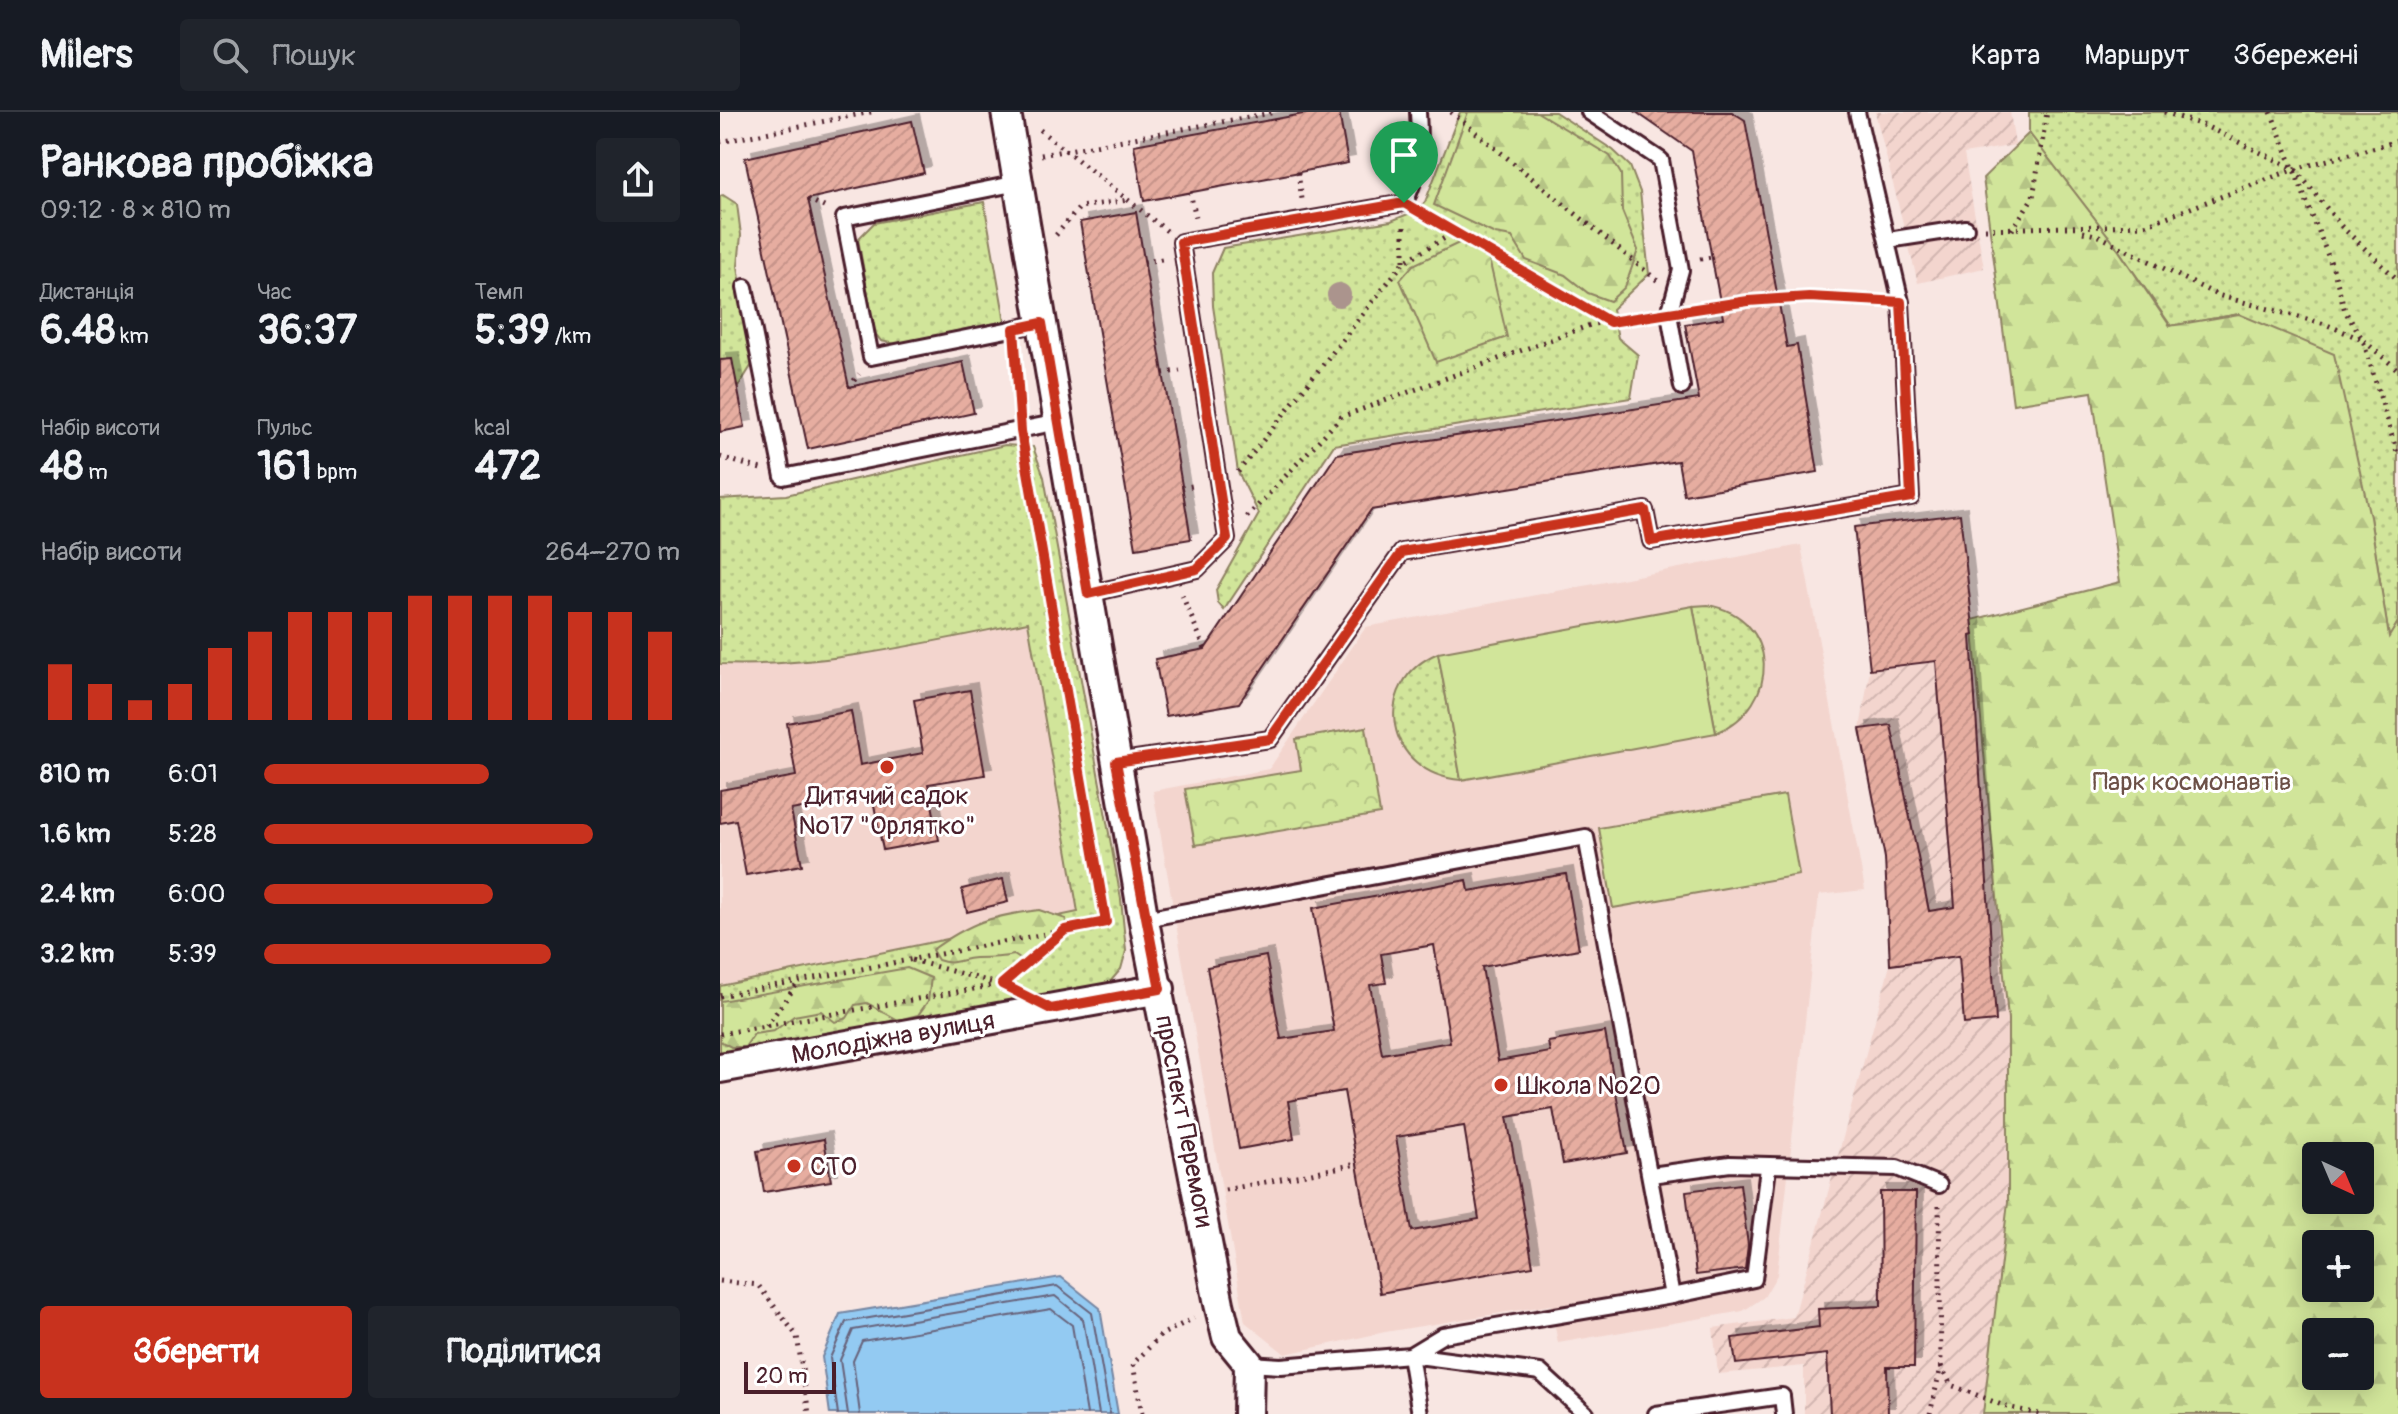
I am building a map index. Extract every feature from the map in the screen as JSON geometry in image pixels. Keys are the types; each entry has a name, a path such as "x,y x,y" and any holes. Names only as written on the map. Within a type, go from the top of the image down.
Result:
{"street":[{"name":"проспект Перемоги","path":"1018,117 1018,183 1144,919 1219,1304 1227,1337 1249,1364"},
{"name":"Молодіжна вулиця","path":"720,1068 1160,989"},
{"path":"1248,1414 1249,1364"}],"lane":[{"path":"1088,594 1197,569 1227,539 1181,242 1404,203 1411,191 1420,145 1418,112"},
{"path":"1589,112 1661,160 1681,270 1669,314 1682,387"},
{"path":"1116,762 1270,739 1402,552 1645,510 1651,541 1911,497 1901,302 1857,112"},
{"path":"1018,183 844,218 871,357 1042,323"},
{"path":"1888,240 1966,228"},
{"path":"745,287 783,477 1059,422"},
{"path":"1144,919 1586,837 1672,1296"},
{"path":"1651,1175 1730,1164 1768,1168 1897,1168 1939,1185"},
{"path":"1410,1355 1443,1335 1754,1279 1768,1168"},
{"path":"1410,1355 1420,1414"},
{"path":"1249,1364 1281,1366 1410,1355 1540,1372 1586,1414"},
{"path":"1566,1395 1567,1414"},
{"path":"1656,1414 1782,1396 1784,1414"}],"path":[{"path":"720,142 871,112"},
{"path":"1036,155 1276,112"},
{"path":"1451,112 1674,294"},
{"path":"2011,230 2033,197 2047,112"},
{"path":"2164,112 2205,126 2295,169 2342,227 2398,280"},
{"path":"2271,112 2334,271 2345,311 2363,340 2398,456"},
{"path":"1018,117 1066,150 1181,242"},
{"path":"1966,228 2075,230 2145,225 2295,169 2398,141"},
{"path":"1050,242 1080,207 1128,200"},
{"path":"1404,262 1404,203 1610,322"},
{"path":"2075,230 2099,236 2217,295 2325,324 2363,340 2398,370"},
{"path":"1238,472 1404,262 1455,232"},
{"path":"1227,539 1341,417 1593,324 1748,301 1809,297 1901,302"},
{"path":"720,996 1106,922 1021,431 1014,329"},
{"path":"720,457 783,477"},
{"path":"1174,575 1205,649"},
{"path":"720,1034 1002,984 1065,930"},
{"path":"911,960 942,971 1002,984 1051,1009"},
{"path":"1216,1192 1357,1164"},
{"path":"1930,1414 1941,1366 1939,1185"},
{"path":"720,1281 758,1285 797,1336 809,1414"},
{"path":"1142,1414 1133,1364 1161,1335 1219,1304"},
{"path":"1941,1366 1951,1385 2007,1407 2039,1414"}],"shaded area":[{"path":"1875,112 2010,112 2015,145 1964,154 1984,268 1918,283"},
{"path":"1960,514 2008,1019 2008,1202 1983,1414 1804,1414 1804,1366 1718,1374 1713,1328 1794,1317 1890,965 1885,858 1860,729 1870,669"},
{"name":"Дитячий садок №17 \"Орлятко\"","path":"1010,519 1078,913 720,986 720,575"},
{"name":"Школа №20","path":"1801,545 1865,890 1819,895 1777,1275 1764,1297 1743,1311 1558,1343 1551,1305 1385,1332 1285,1354 1245,1322 1153,791 1269,769 1366,627"}],"green space":[{"path":"1460,112 1555,112 1613,150 1630,166 1640,192 1649,274 1612,309 1618,338 1638,355 1631,398 1334,445 1224,610 1218,603 1216,590 1259,514 1238,472 1213,306 1212,273 1223,248 1391,221 1418,210 1425,202"},
{"path":"1468,112 1537,112 1610,156 1621,174 1622,211 1638,250 1625,287 1610,301 1588,293 1565,275 1526,260 1512,237 1495,234 1434,205"},
{"path":"2029,112 2398,112 2398,622 2389,638 2370,517 2239,314 2171,326 2113,242 2029,133"},
{"name":"Парк космонавтів","path":"2029,133 2113,242 2170,326 2239,314 2334,354 2370,517 2389,637 2398,622 2398,1414 1983,1414 2008,1202 2008,1019 1972,620 2120,582 2092,392 2013,404 1983,178"},
{"path":"720,196 737,204 741,235 738,266 753,363 738,387 720,391"},
{"path":"984,202 1005,321 895,344 881,341 875,333 858,239 874,223"},
{"path":"1461,242 1489,259 1507,337 1436,362 1400,280 1413,265"},
{"path":"1005,445 1033,447 1044,477 1121,899 1126,951 1121,969 1109,983 1036,1001 720,1057 720,986 1078,912 1028,622 836,658 720,664 720,499 786,495"},
{"path":"1708,605 1732,613 1749,627 1760,644 1764,664 1761,684 1752,703 1737,720 1716,733 1693,606"},
{"path":"1693,606 1716,733 1461,780 1438,653"},
{"path":"1438,653 1461,780 1435,774 1416,762 1402,745 1395,726 1395,705 1402,685 1416,667"},
{"path":"1366,727 1380,814 1195,845 1185,789 1301,770 1296,739"},
{"path":"1785,795 1799,875 1613,908 1599,828"},
{"path":"1039,910 1066,919 1064,937 1040,959 1023,961 1014,955 948,962 938,960 932,950 982,922"},
{"path":"907,968 931,978 928,1001 918,1015 898,1020 867,1003 855,1005 847,1018 835,1022 821,1011 794,1016 774,1031 754,1034 745,1047 731,1047 720,1041 720,1001"}],"water":[{"path":"1061,1277 1100,1308 1118,1414 830,1414 822,1357 840,1314"}],"building":[{"path":"1314,112 1339,112 1348,163 1144,201 1134,145"},
{"path":"1636,112 1732,112 1745,120 1787,347 1797,345 1818,472 1684,495 1678,461 1371,510 1239,703 1166,716 1155,659 1205,649 1337,454 1699,399 1685,324 1723,318 1692,151"},
{"path":"912,121 924,173 808,199 849,387 963,362 974,413 808,449 745,158"},
{"path":"1136,212 1191,539 1136,548 1080,222"},
{"path":"732,359 745,427 720,432 720,360"},
{"path":"1960,514 1974,635 1971,636 1996,1021 1964,1024 1959,956 1890,965 1885,858 1860,729 1891,725 1929,911 1955,907 1936,661 1870,669 1854,527"},
{"path":"970,690 985,775 928,784 939,840 883,850 872,795 791,810 802,865 746,875 736,820 720,823 720,790 796,776 787,723 851,711 860,765 923,753 914,700"},
{"path":"1566,874 1579,949 1482,967 1498,1061 1550,1052 1548,1042 1605,1032 1627,1153 1563,1164 1553,1109 1507,1117 1533,1266 1380,1293 1344,1091 1288,1101 1294,1139 1239,1149 1207,967 1266,956 1281,1039 1334,1031 1313,908 1467,880 1469,891","holes":["1434,945 1450,1042 1382,1054 1370,985 1386,983 1381,954","1464,1126 1479,1219 1412,1231 1396,1137"]},
{"path":"1003,879 1008,902 967,912 962,889"},
{"name":"СТО","path":"824,1139 831,1181 764,1192 757,1151"},
{"path":"1740,1184 1748,1245 1745,1269 1696,1275 1686,1191"},
{"path":"1880,1192 1916,1192 1914,1367 1887,1367 1888,1414 1830,1414 1827,1354 1736,1364 1732,1338 1819,1327 1818,1309 1881,1306"}],"place":[{"name":"Дитячий садок №17 \"Орлятко\"","path":"887,767"},
{"name":"Школа №20","path":"1501,1085"},
{"name":"СТО","path":"794,1166"}],"route":[{"path":"1404,203 1610,322 1748,301 1809,297 1901,302 1911,497 1651,541 1645,510 1402,552 1270,739 1116,762 1160,989 1051,1009 1002,984 1065,930 1106,922 1021,431 1014,329 1042,323 1088,594 1197,569 1227,539 1181,242 1404,203"}]}
